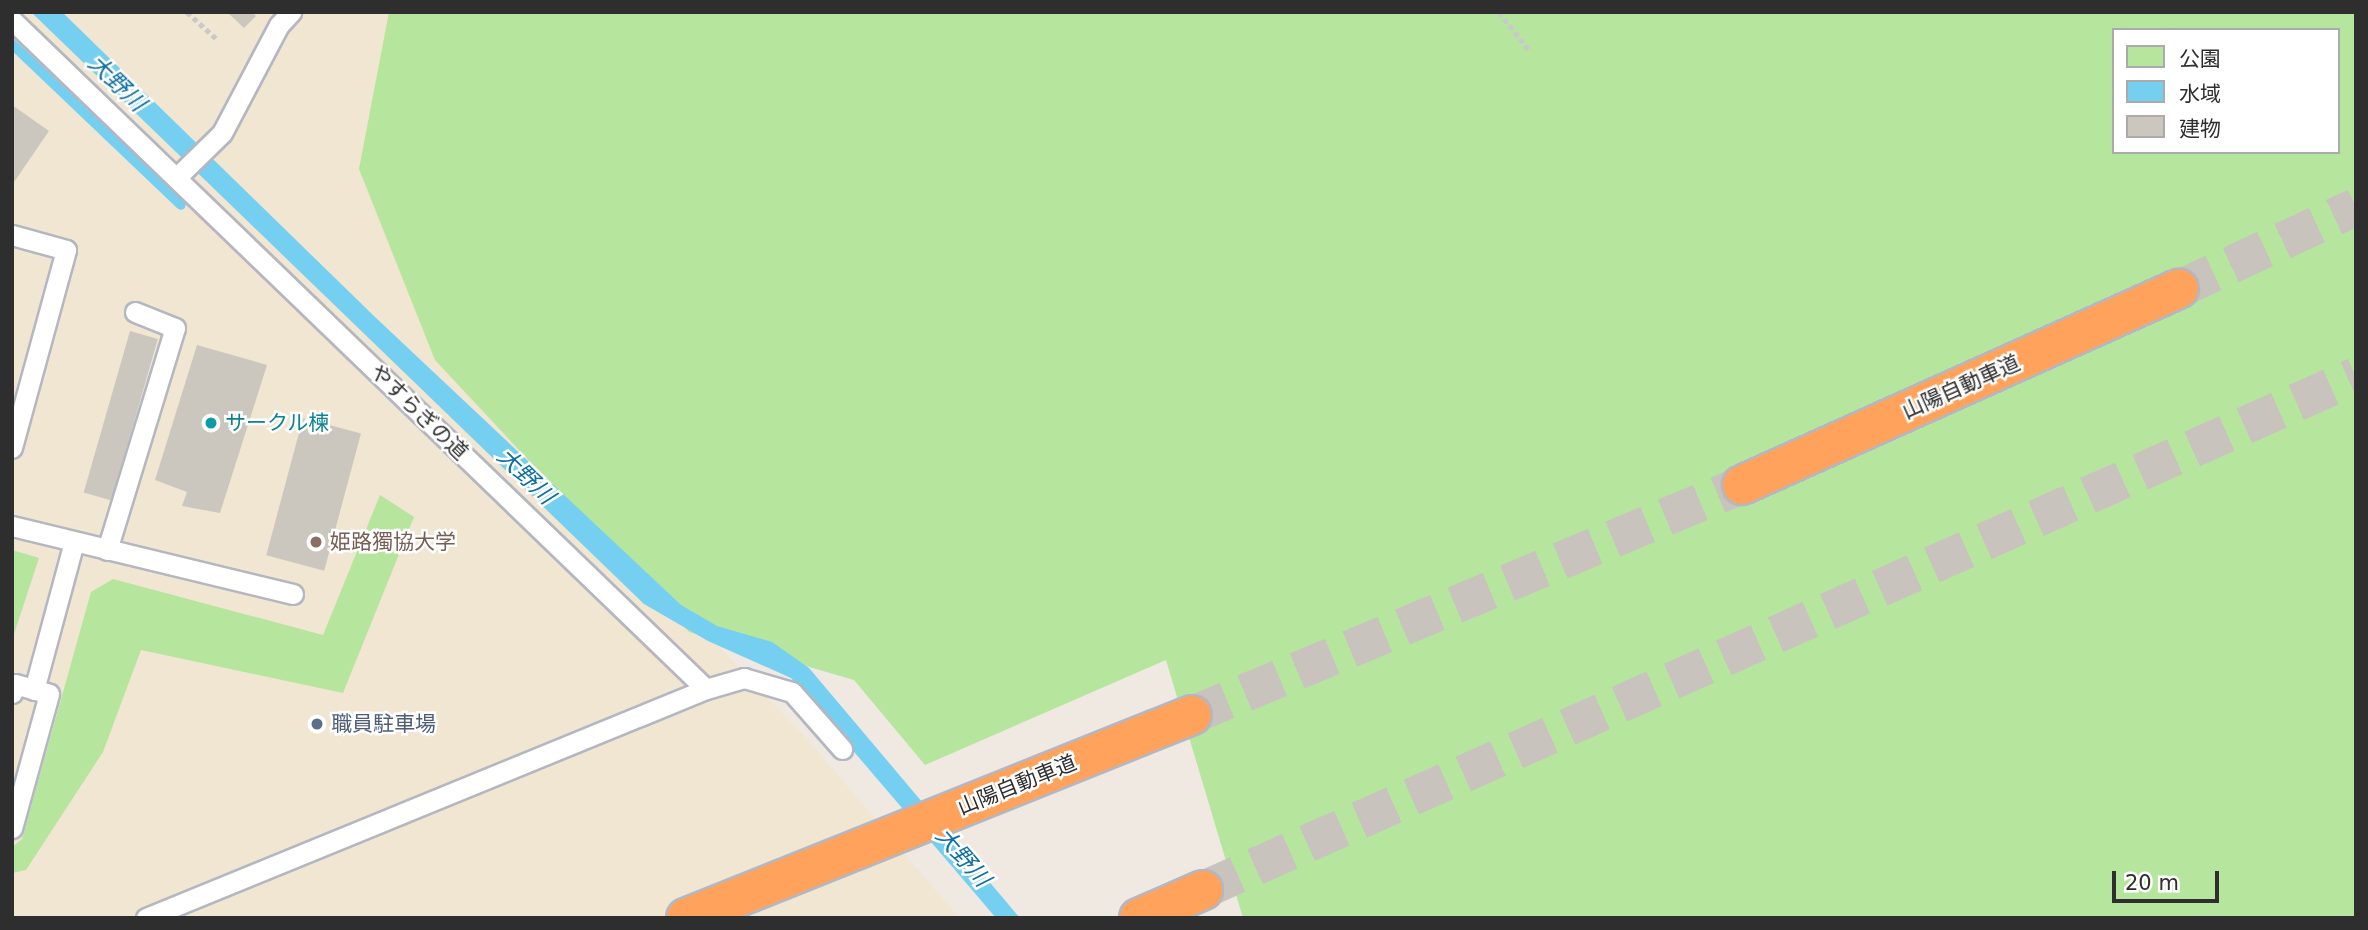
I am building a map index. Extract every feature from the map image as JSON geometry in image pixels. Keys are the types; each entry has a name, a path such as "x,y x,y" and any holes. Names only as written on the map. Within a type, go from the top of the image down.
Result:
{"highway":[{"name":"山陽自動車道","path":"1742,485 2179,289"},
{"name":"山陽自動車道","path":"686,918 1192,715"},
{"path":"1139,918 1203,890"}],"lane":[{"path":"176,177 222,133 279,24 291,12"},
{"name":"やすらぎの道","path":"12,20 706,689"},
{"path":"12,234 66,250 12,448"},
{"path":"107,550 175,328 135,312"},
{"path":"12,526 293,594"},
{"path":"12,828 49,694 21,689 74,542"},
{"path":"146,918 706,689 744,678 792,692 842,749"}],"path":[{"path":"187,12 216,38"},
{"path":"1499,12 1529,50"}],"shaded area":[{"name":"姫路獨協大学","path":"12,12 405,12 433,345 808,740 959,918 12,918"}],"green space":[{"path":"389,12 2356,12 2356,918 1243,918 1166,660 925,765 854,680 689,632 435,360 359,169"},
{"path":"380,495 414,517 343,693 141,650 103,752 26,870 12,873 12,847 22,839 91,592 113,579 323,635"},
{"path":"12,550 39,558 12,640"}],"water":[{"name":"大野川","path":"31,12 62,12 375,317 681,605 717,626 772,642 809,668 1020,918 996,918 791,678 708,641 644,604"}],"building":[{"path":"227,12 252,12 256,16 244,28"},
{"path":"12,105 49,131 12,185"},
{"path":"130,331 158,339 112,500 84,492"},
{"name":"サークル楝","path":"197,345 267,365 220,513 182,506 187,492 155,480"},
{"name":"サークル楝","path":"303,418 361,434 324,571 266,555"}],"waterway":[{"path":"12,44 181,205"}],"tunnel":[{"path":"2179,289 2356,207"},
{"path":"1203,890 2356,376"},
{"path":"1192,715 1742,485"}],"place":[{"name":"サークル楝","path":"211,423"},
{"name":"姫路獨協大学","path":"316,542"},
{"name":"職員駐車場","path":"317,724"}]}
